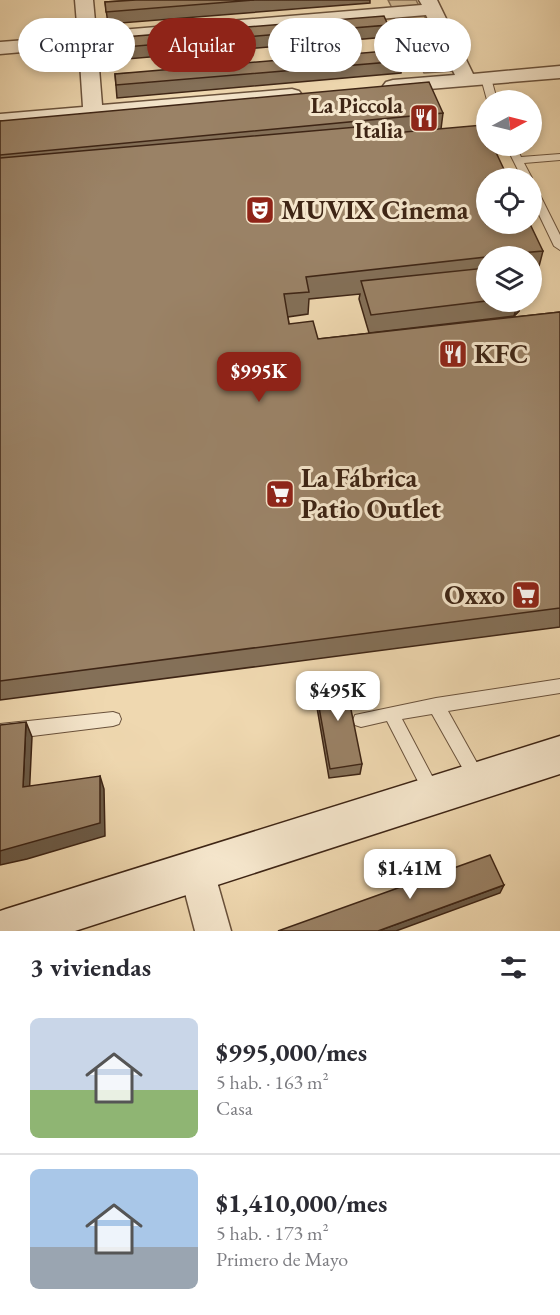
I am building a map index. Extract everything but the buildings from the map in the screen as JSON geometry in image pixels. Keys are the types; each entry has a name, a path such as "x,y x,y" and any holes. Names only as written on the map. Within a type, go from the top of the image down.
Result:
{"street":[{"path":"84,0 85,18"},
{"path":"135,35 430,5 477,79"},
{"path":"0,48 18,46"},
{"path":"90,72 93,112"},
{"path":"375,87 560,72"},
{"path":"0,120 307,93"},
{"path":"6,931 560,755"},
{"path":"197,870 213,931"}],"lane":[{"path":"477,79 485,90"},
{"path":"516,156 522,168"},
{"path":"518,160 560,157"},
{"path":"542,209 560,246"},
{"path":"361,720 436,705 560,686"},
{"path":"436,705 479,780"},
{"path":"391,713 434,796"},
{"path":"0,732 113,718"}],"shaded area":[{"path":"388,0 416,0 425,18 397,18"}],"place":[{"name":"La Piccola Italia","path":"424,118"},
{"name":"MUVIX Cinema","path":"260,210"},
{"name":"KFC","path":"453,354"},
{"name":"La Fábrica Patio Outlet","path":"280,494"},
{"name":"Oxxo","path":"526,595"}]}
